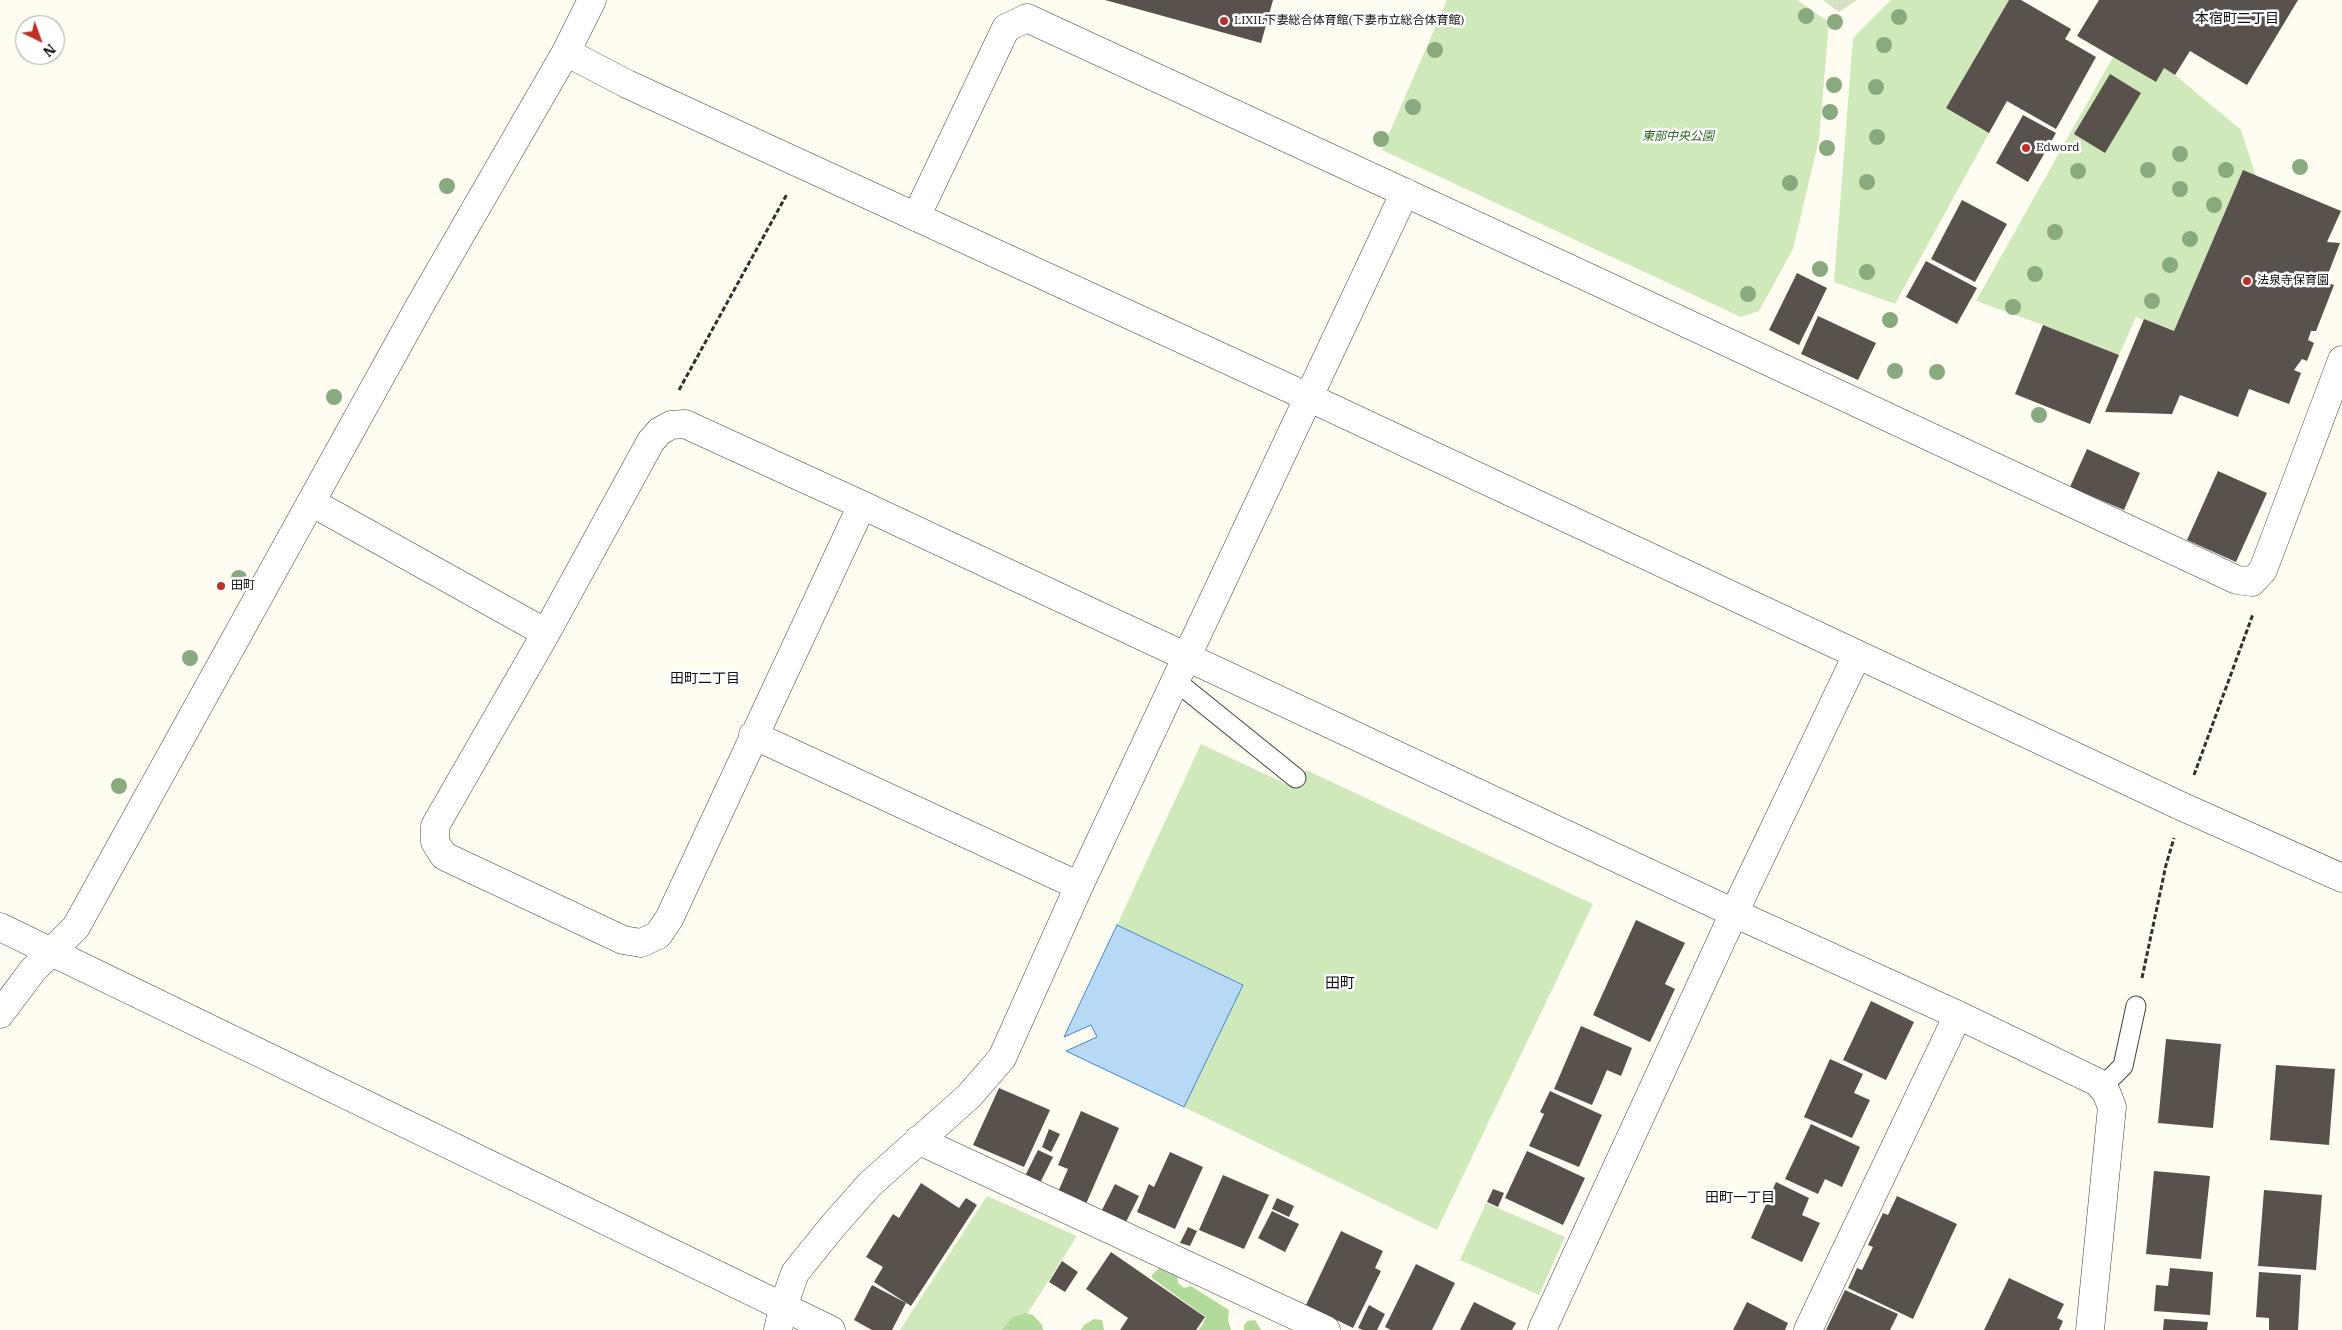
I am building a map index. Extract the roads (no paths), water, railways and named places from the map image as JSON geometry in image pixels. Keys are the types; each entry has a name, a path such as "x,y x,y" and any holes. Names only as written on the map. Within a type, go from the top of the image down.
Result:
{"street":[{"path":"0,1014 33,970 76,927 419,307 566,52 592,0"},
{"path":"916,217 1006,28 1027,18 2237,580 2252,582 2263,570 2342,360"},
{"path":"566,52 627,84 1308,397 2183,807 2342,878"},
{"path":"780,1319 795,1274 832,1227 870,1184 969,1096 1002,1058 1079,886 1182,670 1404,192"},
{"path":"862,505 669,919 658,935 641,943 623,940 444,856 435,842 435,826 546,633 651,441 660,430 671,425 685,424 862,505 1182,670 1734,913 1958,1015 2097,1082 2102,1087 2112,1107 2090,1330"},
{"path":"311,502 546,633"},
{"path":"1542,1330 1734,913 1857,655"},
{"path":"753,736 1079,886"},
{"path":"0,927 52,951 780,1319 830,1330"},
{"path":"1808,1330 1958,1015"},
{"path":"918,1140 1326,1330"}],"lane":[{"path":"1182,670 1296,778"},
{"path":"2102,1087 2123,1066 2136,1006"}],"water":[{"path":"1117,925 1243,985 1184,1107 1066,1051 1097,1037 1091,1025 1064,1037"}],"place":[{"name":"LIXIL下妻総合体育館(下妻市立総合体育館)","path":"1224,21"},
{"name":"Edword","path":"2026,148"},
{"name":"法泉寺保育園","path":"2247,281"},
{"name":"田町","path":"221,586"}],"district":[{"name":"本宿町二丁目","path":"2237,19"},
{"name":"田町二丁目","path":"705,679"},
{"name":"田町","path":"1340,984"},
{"name":"田町一丁目","path":"1740,1198"}],"park label":[{"name":"東部中央公園","path":"1678,137"}]}
